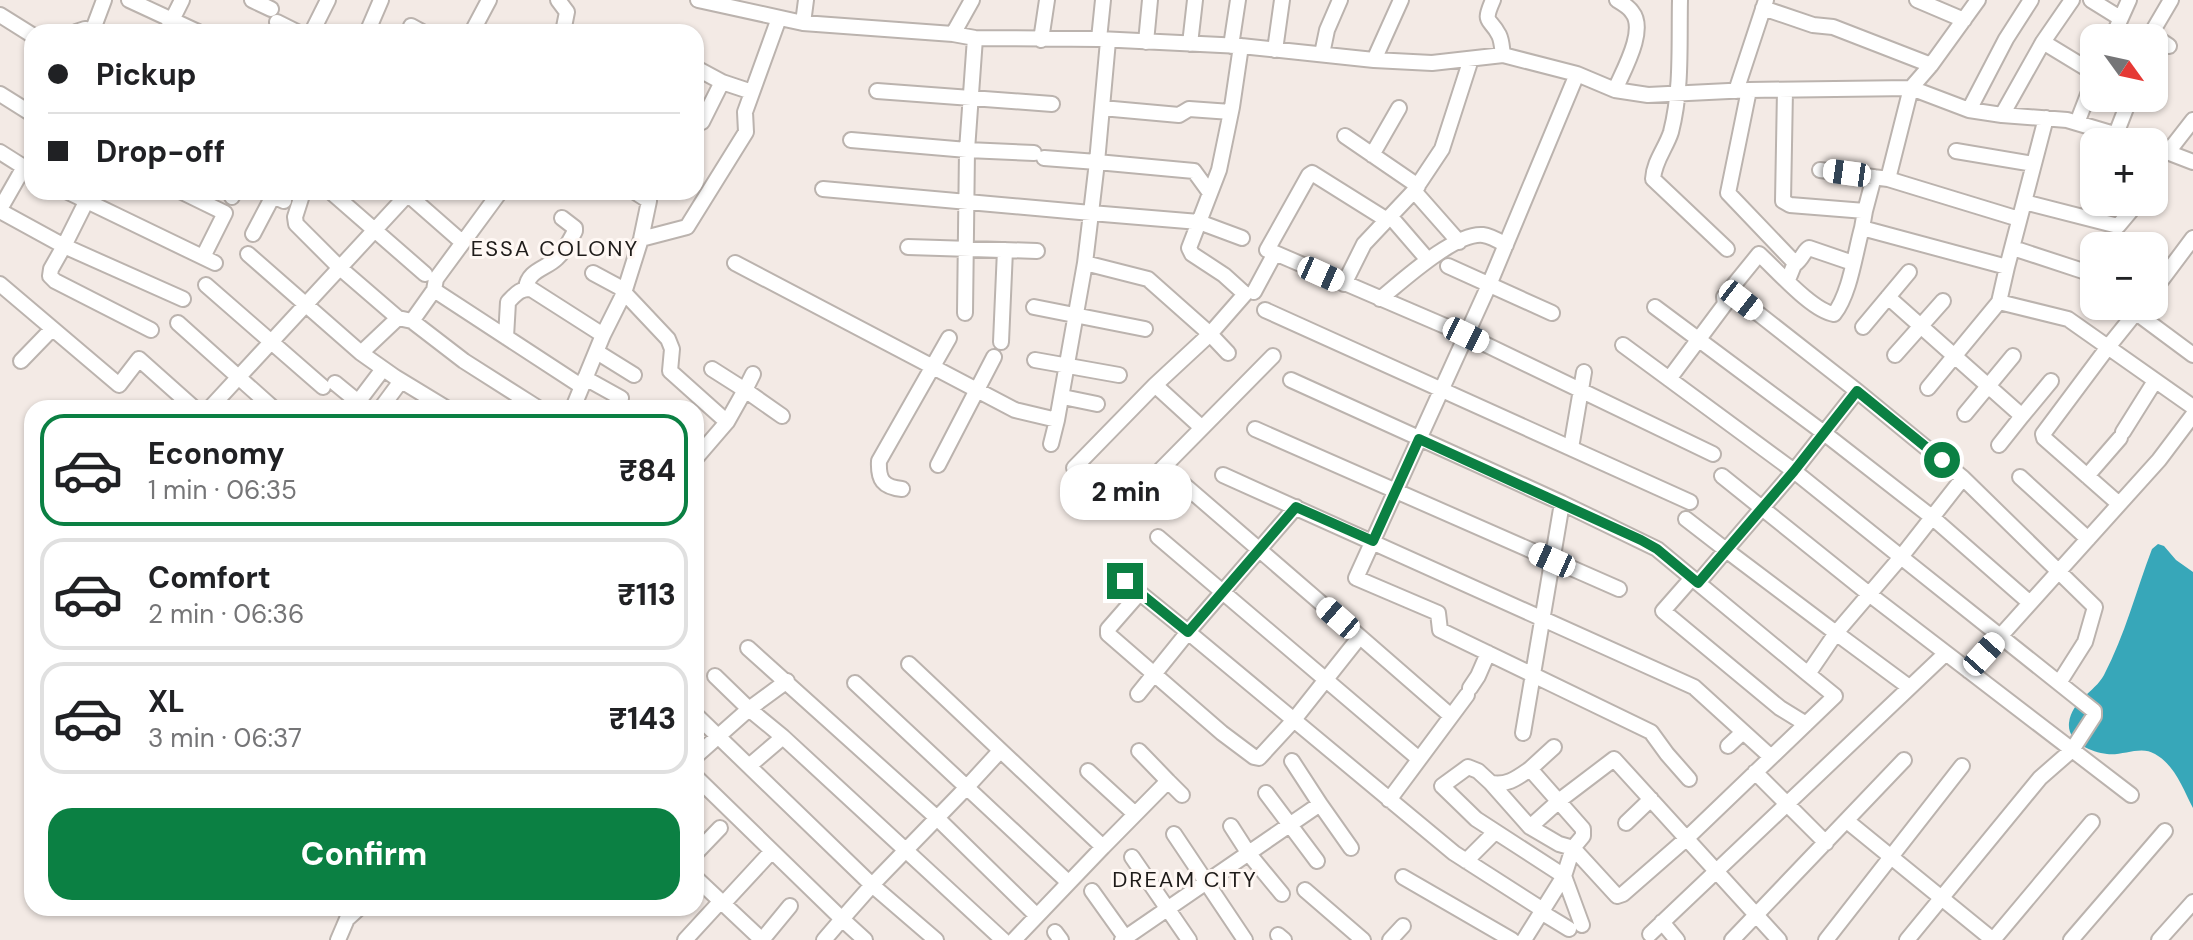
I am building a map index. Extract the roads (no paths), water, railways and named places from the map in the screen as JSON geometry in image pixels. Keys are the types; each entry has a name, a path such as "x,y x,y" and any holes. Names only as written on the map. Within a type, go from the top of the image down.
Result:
{"street":[{"path":"90,24 104,0"},
{"path":"129,0 166,24"},
{"path":"170,24 182,0"},
{"path":"252,0 286,24"},
{"path":"316,24 328,0"},
{"path":"371,24 381,0"},
{"path":"476,24 489,0"},
{"path":"558,0 567,12 565,24"},
{"path":"698,0 803,23 975,38 1236,46 1432,63 1503,55 1577,74 1615,90 1648,95 1742,90 1911,88 1969,110 2067,120 2095,128"},
{"path":"803,23 806,0"},
{"path":"953,34 972,0"},
{"path":"1041,40 1047,0"},
{"path":"1051,444 1063,397 1085,263 1097,162 1102,108 1103,0"},
{"path":"1146,42 1150,0"},
{"path":"1190,44 1195,0"},
{"path":"1074,468 1210,334 1245,294 1224,275 1192,254 1189,248 1219,170 1231,112 1238,0"},
{"path":"1275,50 1282,0"},
{"path":"1322,54 1327,30 1340,0"},
{"path":"1374,60 1401,0"},
{"path":"1493,0 1487,17 1498,33 1503,55"},
{"path":"1615,90 1637,34 1633,12 1617,0"},
{"path":"1680,0 1678,92 1670,134 1653,179 1727,249"},
{"path":"1917,0 1964,20"},
{"path":"1725,304 1724,297 1759,254 1809,300 1834,314 1853,263 1865,211 1881,178 1911,88 1978,0"},
{"path":"1969,110 2006,39 2031,0"},
{"path":"2002,115 2043,42 2072,0"},
{"path":"2091,0 2120,18"},
{"path":"2118,24 2129,0"},
{"path":"2157,24 2171,0"},
{"path":"1794,265 1791,258 1728,193 1742,90 1764,4 1813,25 1833,27 1931,65"},
{"path":"0,15 24,30"},
{"path":"704,200 746,132 745,112 779,18"},
{"path":"965,313 967,150 975,38"},
{"path":"2043,42 2080,67"},
{"path":"1344,284 1364,244 1416,188 1442,149 1471,59"},
{"path":"704,72 752,92"},
{"path":"1577,74 1489,285 1356,578 1438,613 1440,630 1651,732 1689,779"},
{"path":"704,118 722,82"},
{"path":"1785,90 1783,201 1790,205 1865,211"},
{"path":"877,91 1052,104"},
{"path":"0,94 24,106"},
{"path":"1102,108 1179,115 1189,109 1231,112"},
{"path":"1372,155 1399,108"},
{"path":"2077,123 2081,112"},
{"path":"1928,388 1999,302 2046,118"},
{"path":"2168,143 2193,120"},
{"path":"1345,136 1416,188 1459,242"},
{"path":"851,140 1194,171 1210,193"},
{"path":"1956,151 2034,164"},
{"path":"0,152 24,167"},
{"path":"2168,153 2193,162"},
{"path":"1820,170 1881,178 2019,219"},
{"path":"1254,292 1259,246 1312,173 1388,218 1428,260"},
{"path":"24,176 0,210 64,246 183,299"},
{"path":"823,189 1199,222 1466,335 1713,454"},
{"path":"87,200 50,276 64,287 151,330"},
{"path":"94,200 209,260 225,213 198,200"},
{"path":"253,234 272,200"},
{"path":"300,200 296,224 340,268 515,400"},
{"path":"340,200 425,274"},
{"path":"217,400 401,200"},
{"path":"415,200 462,242"},
{"path":"361,353 405,320 434,290 436,279 494,200"},
{"path":"576,400 624,293 641,239 647,200"},
{"path":"641,239 687,227 704,200"},
{"path":"2024,202 2118,226 2126,216"},
{"path":"526,288 532,274 556,259 575,231 562,218"},
{"path":"1862,228 2007,267"},
{"path":"1380,299 1439,252 1469,236 1481,234 1506,245"},
{"path":"2168,271 2193,238"},
{"path":"908,247 1037,251"},
{"path":"1788,280 1794,265 1809,248 1853,263"},
{"path":"2013,248 2080,270"},
{"path":"1001,342 1005,250"},
{"path":"248,254 361,353 433,400"},
{"path":"735,263 1015,410 1057,420"},
{"path":"1085,263 1148,279 1228,353"},
{"path":"1448,266 1552,313"},
{"path":"1863,327 1909,272"},
{"path":"593,273 619,287 671,344 671,374 701,400"},
{"path":"0,284 119,385 139,359 185,400"},
{"path":"206,285 272,341 354,400"},
{"path":"506,337 508,302 526,288 603,335"},
{"path":"434,290 583,382 621,398"},
{"path":"1888,297 2022,416"},
{"path":"1669,379 1725,304 1735,298 1741,300 1963,478 2095,607 2085,642 2059,683"},
{"path":"1895,355 1943,301"},
{"path":"1999,302 2068,319 2193,407"},
{"path":"1034,307 1145,329"},
{"path":"1655,307 1933,518 2030,603"},
{"path":"1265,310 1690,502"},
{"path":"2119,504 2043,434 2127,320"},
{"path":"2149,320 2193,355"},
{"path":"178,323 264,400"},
{"path":"21,361 52,329"},
{"path":"902,489 890,488 882,482 878,472 879,461 949,338"},
{"path":"1623,345 1794,471 2094,711 2094,716 2072,750 2040,778 1907,940"},
{"path":"597,352 634,375"},
{"path":"1130,501 1273,356"},
{"path":"1965,414 2013,356"},
{"path":"938,465 994,357"},
{"path":"1035,360 1119,375"},
{"path":"365,400 383,369"},
{"path":"712,369 782,416"},
{"path":"1571,448 1584,372"},
{"path":"704,449 727,422 753,374"},
{"path":"1125,581 1466,861 1542,911 1576,927 1564,876 1476,819 1442,786 1468,767 1478,771 1530,827 1559,844 1573,848 1617,896 1686,839 1835,696 1657,549 1291,380"},
{"path":"387,400 401,381"},
{"path":"1999,445 2051,381"},
{"path":"2087,476 2122,435 2155,381"},
{"path":"1155,385 1201,427"},
{"path":"1806,724 1780,708 1663,611 1726,550 1857,391"},
{"path":"1063,397 1097,404"},
{"path":"704,402 727,422"},
{"path":"1969,671 2159,460 2193,415"},
{"path":"1255,429 1619,589"},
{"path":"1223,475 1694,687 1771,757"},
{"path":"1722,476 1869,594 2131,795"},
{"path":"2020,477 2088,539"},
{"path":"1808,674 1836,633 1963,478"},
{"path":"1182,483 1451,716"},
{"path":"1523,733 1562,503"},
{"path":"1138,694 1296,507"},
{"path":"1686,519 1909,687"},
{"path":"1158,537 1419,759"},
{"path":"1142,595 1136,597 1107,631 1222,733 1259,758 1356,643 1358,635"},
{"path":"748,648 937,818 1037,916"},
{"path":"1389,800 1468,691 1488,653"},
{"path":"1650,934 1946,653"},
{"path":"909,664 1103,847"},
{"path":"715,676 1003,940"},
{"path":"704,749 787,681"},
{"path":"855,683 1068,882"},
{"path":"704,723 872,885 936,940"},
{"path":"1728,746 1743,732"},
{"path":"749,766 783,737"},
{"path":"1491,783 1500,785 1509,782 1530,769 1554,747"},
{"path":"824,940 1000,751"},
{"path":"1139,751 1182,795"},
{"path":"1530,827 1614,759 1779,940"},
{"path":"1732,940 1904,760"},
{"path":"1292,761 1351,848"},
{"path":"1826,940 1962,766"},
{"path":"1524,940 1564,876 1573,848 1583,836 1583,829 1530,769"},
{"path":"1088,771 1135,814"},
{"path":"1755,772 1826,843"},
{"path":"1014,940 1168,781"},
{"path":"704,785 865,940"},
{"path":"1266,793 1317,861"},
{"path":"1626,823 1651,799"},
{"path":"1092,891 1125,939 1320,804"},
{"path":"1847,821 1993,940 2092,822"},
{"path":"1231,826 1282,894"},
{"path":"704,845 720,828"},
{"path":"2071,940 2165,831"},
{"path":"1466,861 1495,832"},
{"path":"1174,834 1245,940"},
{"path":"685,940 772,851"},
{"path":"1132,857 1189,940"},
{"path":"1403,877 1512,940"},
{"path":"704,886 762,940 790,906"},
{"path":"1305,890 1363,940"},
{"path":"2159,940 2193,902"},
{"path":"338,940 350,916"},
{"path":"1662,922 1677,940"},
{"path":"1390,940 1403,926"}],"water":[{"path":"2158,544 2193,572 2193,808 2173,771 2155,754 2144,750 2113,754 2094,751 2076,741 2069,730 2074,708 2104,675 2152,549"}],"district":[{"name":"ESSA COLONY","path":"555,248"},
{"name":"DREAM CITY","path":"1185,879"}]}
